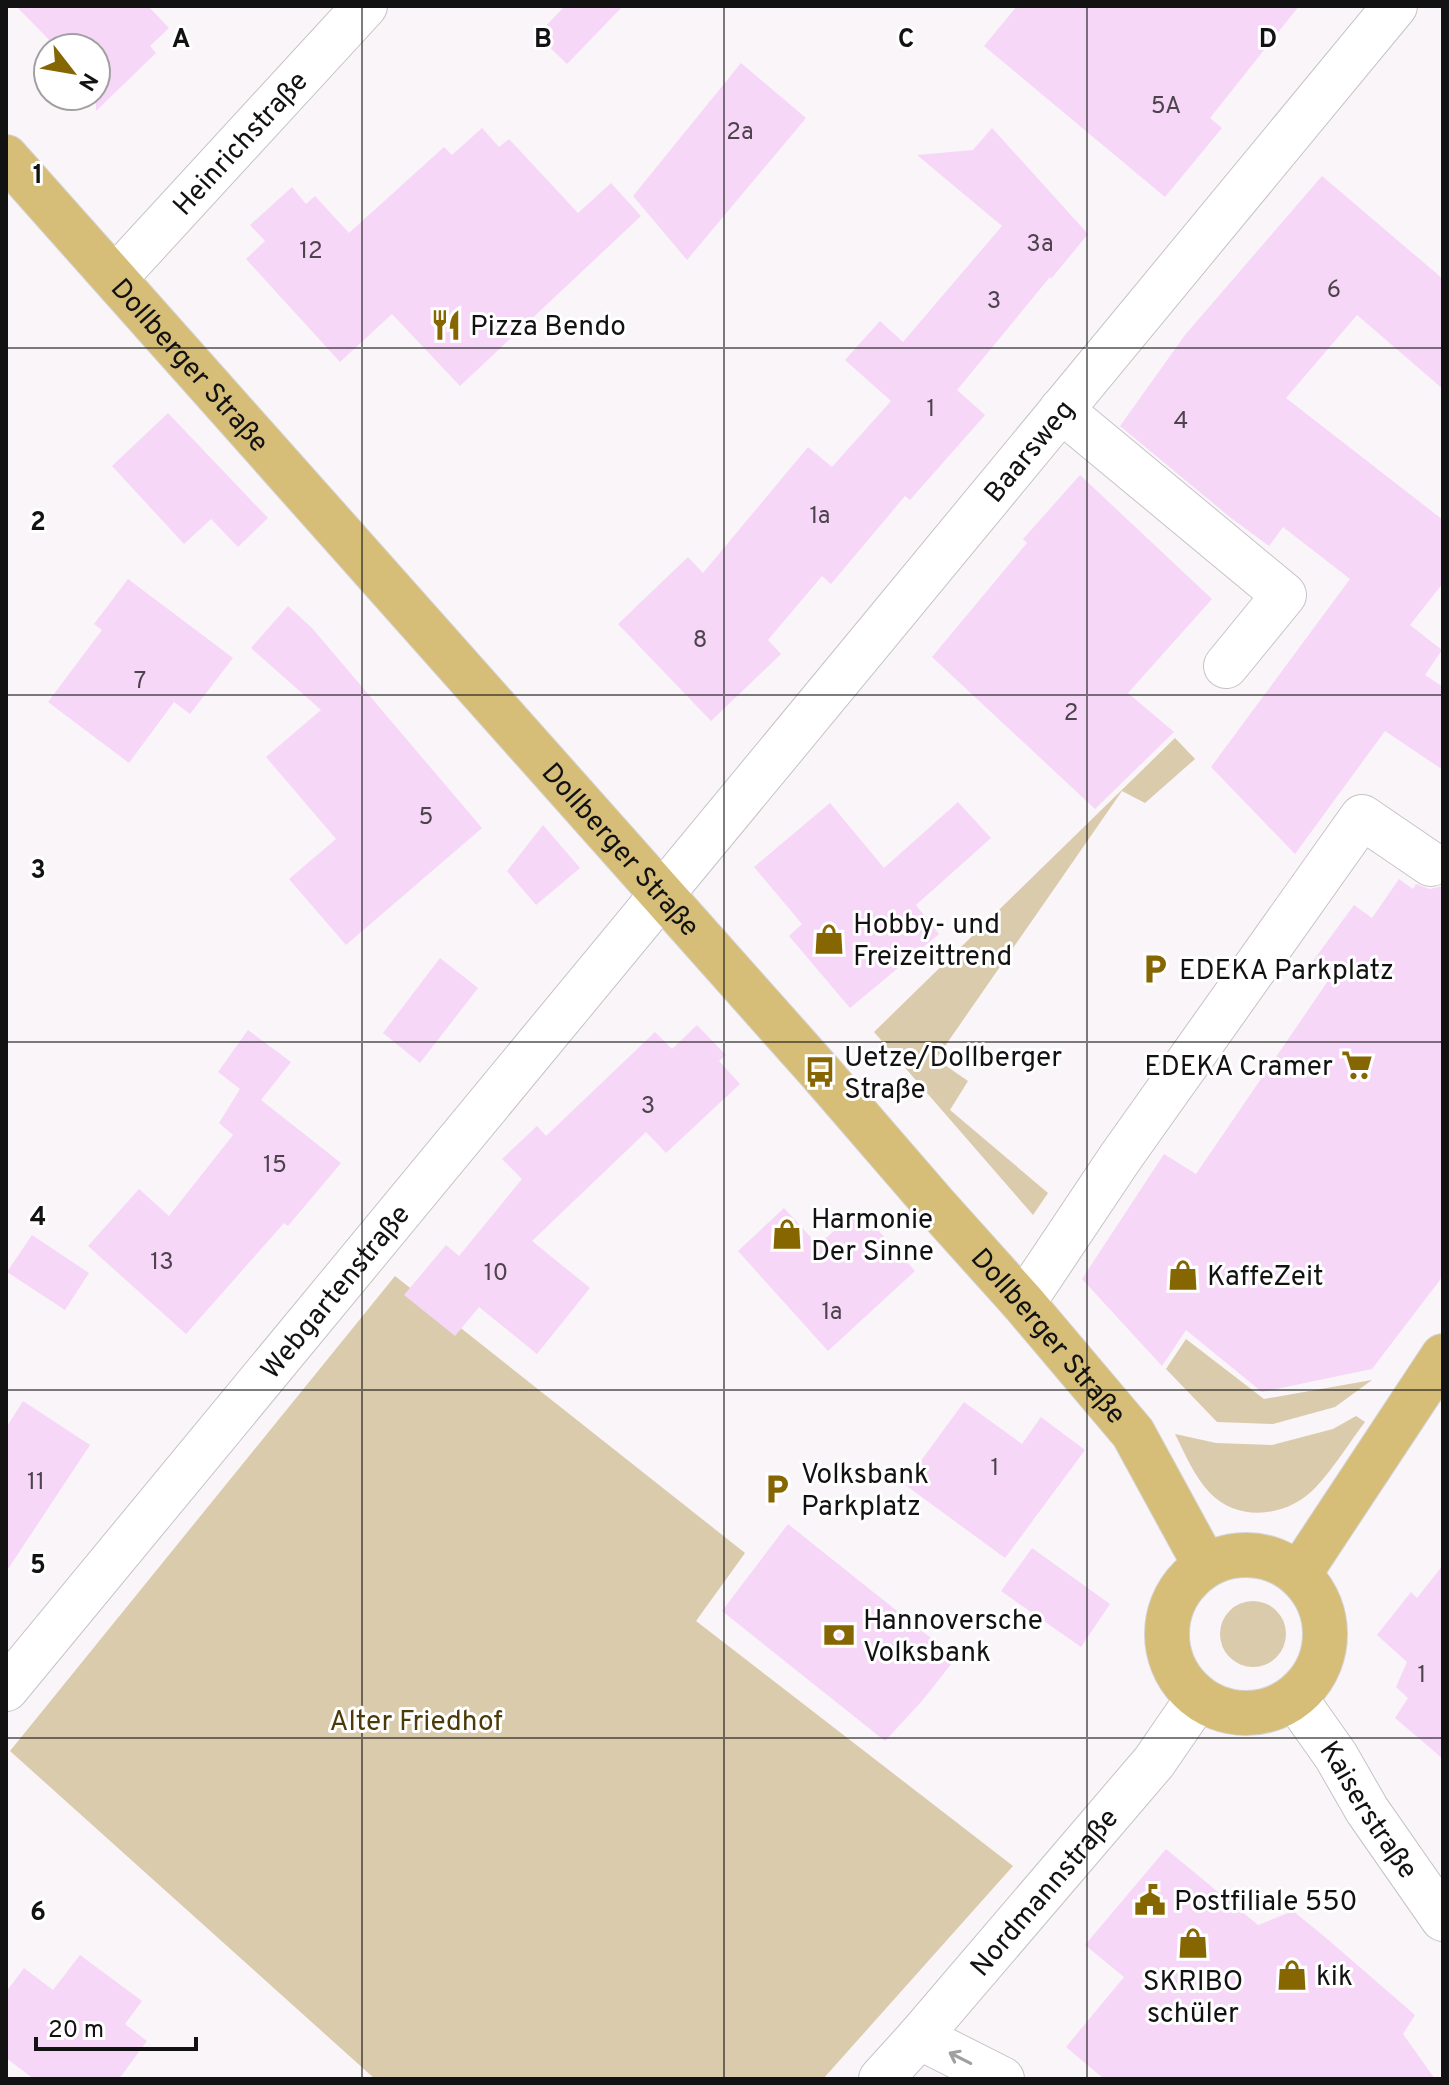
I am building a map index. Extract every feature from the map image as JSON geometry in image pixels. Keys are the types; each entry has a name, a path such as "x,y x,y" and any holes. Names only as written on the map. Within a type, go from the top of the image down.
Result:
{"main road":[{"name":"Dollberger Straße","path":"6,157 1023,1303 1133,1433 1205,1565"},
{"path":"1299,1574 1443,1356"},
{"path":"1254,1555 1278,1560 1299,1574 1319,1602 1326,1636 1322,1660 1311,1680 1295,1698 1272,1710 1247,1714 1221,1710 1198,1698 1180,1680 1170,1656 1166,1630 1171,1605 1185,1582 1205,1565 1228,1556 1254,1555"}],"street":[{"name":"Heinrichstraße","path":"115,278 365,6"},
{"name":"Baarsweg","path":"661,894 1395,6"},
{"path":"1061,410 1284,595 1226,666"},
{"path":"1023,1303 1120,1158 1362,817 1431,864"},
{"name":"Webgartenstraße","path":"9,1680 661,894"},
{"name":"Nordmannstraße","path":"881,2079 1154,1762 1198,1698"},
{"name":"Kaiserstraße","path":"1295,1698 1336,1756 1367,1810 1424,1861 1443,1919"},
{"path":"919,2037 1002,2079"}],"green space":[{"path":"1175,738 1195,759 1145,803 1122,791 936,1059 968,1081 950,1110 1048,1193 1033,1215 874,1032"},
{"name":"Alter Friedhof","path":"395,1276 745,1553 696,1621 1013,1866 823,2079 375,2079 10,1751"},
{"path":"1186,1339 1264,1399 1372,1380 1335,1407 1273,1424 1217,1422 1166,1369"},
{"path":"1356,1416 1365,1422 1316,1487 1292,1505 1263,1512 1235,1509 1210,1493 1175,1434 1216,1443 1272,1445 1333,1429"},
{"path":"1253,1601 1266,1604 1276,1611 1283,1621 1286,1634 1283,1647 1276,1657 1266,1664 1253,1667 1240,1664 1230,1657 1223,1647 1220,1634 1223,1621 1230,1611 1240,1604"}],"building":[{"path":"16,6 148,6 169,28 150,46 156,53 112,96 112,32 41,32"},
{"path":"565,6 623,6 567,64 537,35"},
{"path":"1017,6 1299,6 1210,118 1222,128 1165,197 984,46"},
{"path":"741,63 806,118 687,260 633,196"},
{"path":"482,128 499,147 509,139 578,213 611,183 641,216 460,386 392,314 340,362 246,259 265,241 250,225 292,187 306,204 315,196 349,233 444,147 452,155"},
{"path":"992,128 1088,234 957,390 985,415 910,500 905,496 831,584 822,576 768,640 781,654 711,721 618,624 688,557 703,573 808,447 832,467 891,401 845,360 880,321 903,342 1002,226 917,155 973,150"},
{"path":"1322,176 1443,279 1443,389 1357,315 1286,398 1443,520 1443,583 1410,625 1442,650 1425,675 1443,687 1443,770 1385,731 1295,854 1211,767 1350,579 1283,527 1269,546 1120,426 1185,335"},
{"path":"168,413 268,518 238,547 211,519 184,544 112,466"},
{"path":"1080,475 1212,599 1128,693 1174,732 1095,809 932,657 1027,543 1023,539"},
{"path":"128,579 233,658 190,714 174,702 129,763 48,702 102,630 94,624"},
{"path":"288,606 312,628 482,828 346,945 289,879 336,839 266,757 321,710 251,648"},
{"path":"958,802 991,838 916,905 939,934 850,1008 789,936 802,924 754,867 830,803 884,868"},
{"path":"543,825 580,868 536,905 507,871"},
{"name":"EDEKA Cramer","path":"1399,879 1413,889 1416,884 1430,889 1443,886 1443,1276 1372,1369 1262,1392 1186,1330 1162,1366 1082,1279 1164,1154 1196,1174 1332,975 1313,961 1354,905 1372,918"},
{"path":"440,958 478,988 420,1063 383,1033"},
{"path":"697,1025 726,1055 719,1061 740,1084 666,1153 646,1132 532,1241 590,1288 537,1354 479,1307 455,1336 404,1295 446,1245 459,1256 522,1179 502,1159 537,1126 546,1136 655,1032 672,1049"},
{"path":"248,1030 291,1062 261,1100 341,1163 288,1226 284,1223 186,1334 88,1246 139,1189 169,1216 233,1135 219,1123 240,1089 218,1072"},
{"path":"784,1208 818,1245 859,1209 915,1271 828,1351 738,1251"},
{"path":"32,1235 89,1273 65,1310 7,1272"},
{"path":"23,1401 90,1445 6,1572 6,1428"},
{"path":"964,1402 1022,1444 1041,1417 1085,1450 1005,1558 904,1484"},
{"name":"Hannoversche Volksbank","path":"788,1524 956,1658 885,1741 722,1611"},
{"path":"1032,1548 1110,1604 1081,1647 1001,1591"},
{"path":"1443,1565 1443,1759 1395,1718 1408,1698 1396,1687 1407,1662 1377,1635 1411,1592 1417,1598"},
{"path":"1166,1849 1258,1925 1293,1911 1325,1937 1415,2015 1403,2034 1435,2079 1104,2079 1066,2047 1124,1977 1085,1945"},
{"path":"80,1955 142,2001 125,2024 147,2041 119,2079 34,2079 6,2058 6,1992 24,1968 53,1990"}],"place":[{"name":"Pizza Bendo","path":"446,325"},
{"name":"Hobby- und Freizeittrend","path":"829,939"},
{"name":"EDEKA Parkplatz","path":"1155,969"},
{"name":"EDEKA Cramer","path":"1357,1065"},
{"name":"Uetze/Dollberger Straße","path":"820,1072"},
{"name":"Harmonie Der Sinne","path":"787,1234"},
{"name":"KaffeZeit","path":"1183,1275"},
{"name":"Volksbank Parkplatz","path":"777,1489"},
{"name":"Hannoversche Volksbank","path":"839,1635"},
{"name":"Postfiliale 550","path":"1150,1900"},
{"name":"SKRIBO schüler","path":"1193,1943"},
{"name":"kik","path":"1292,1975"}]}
